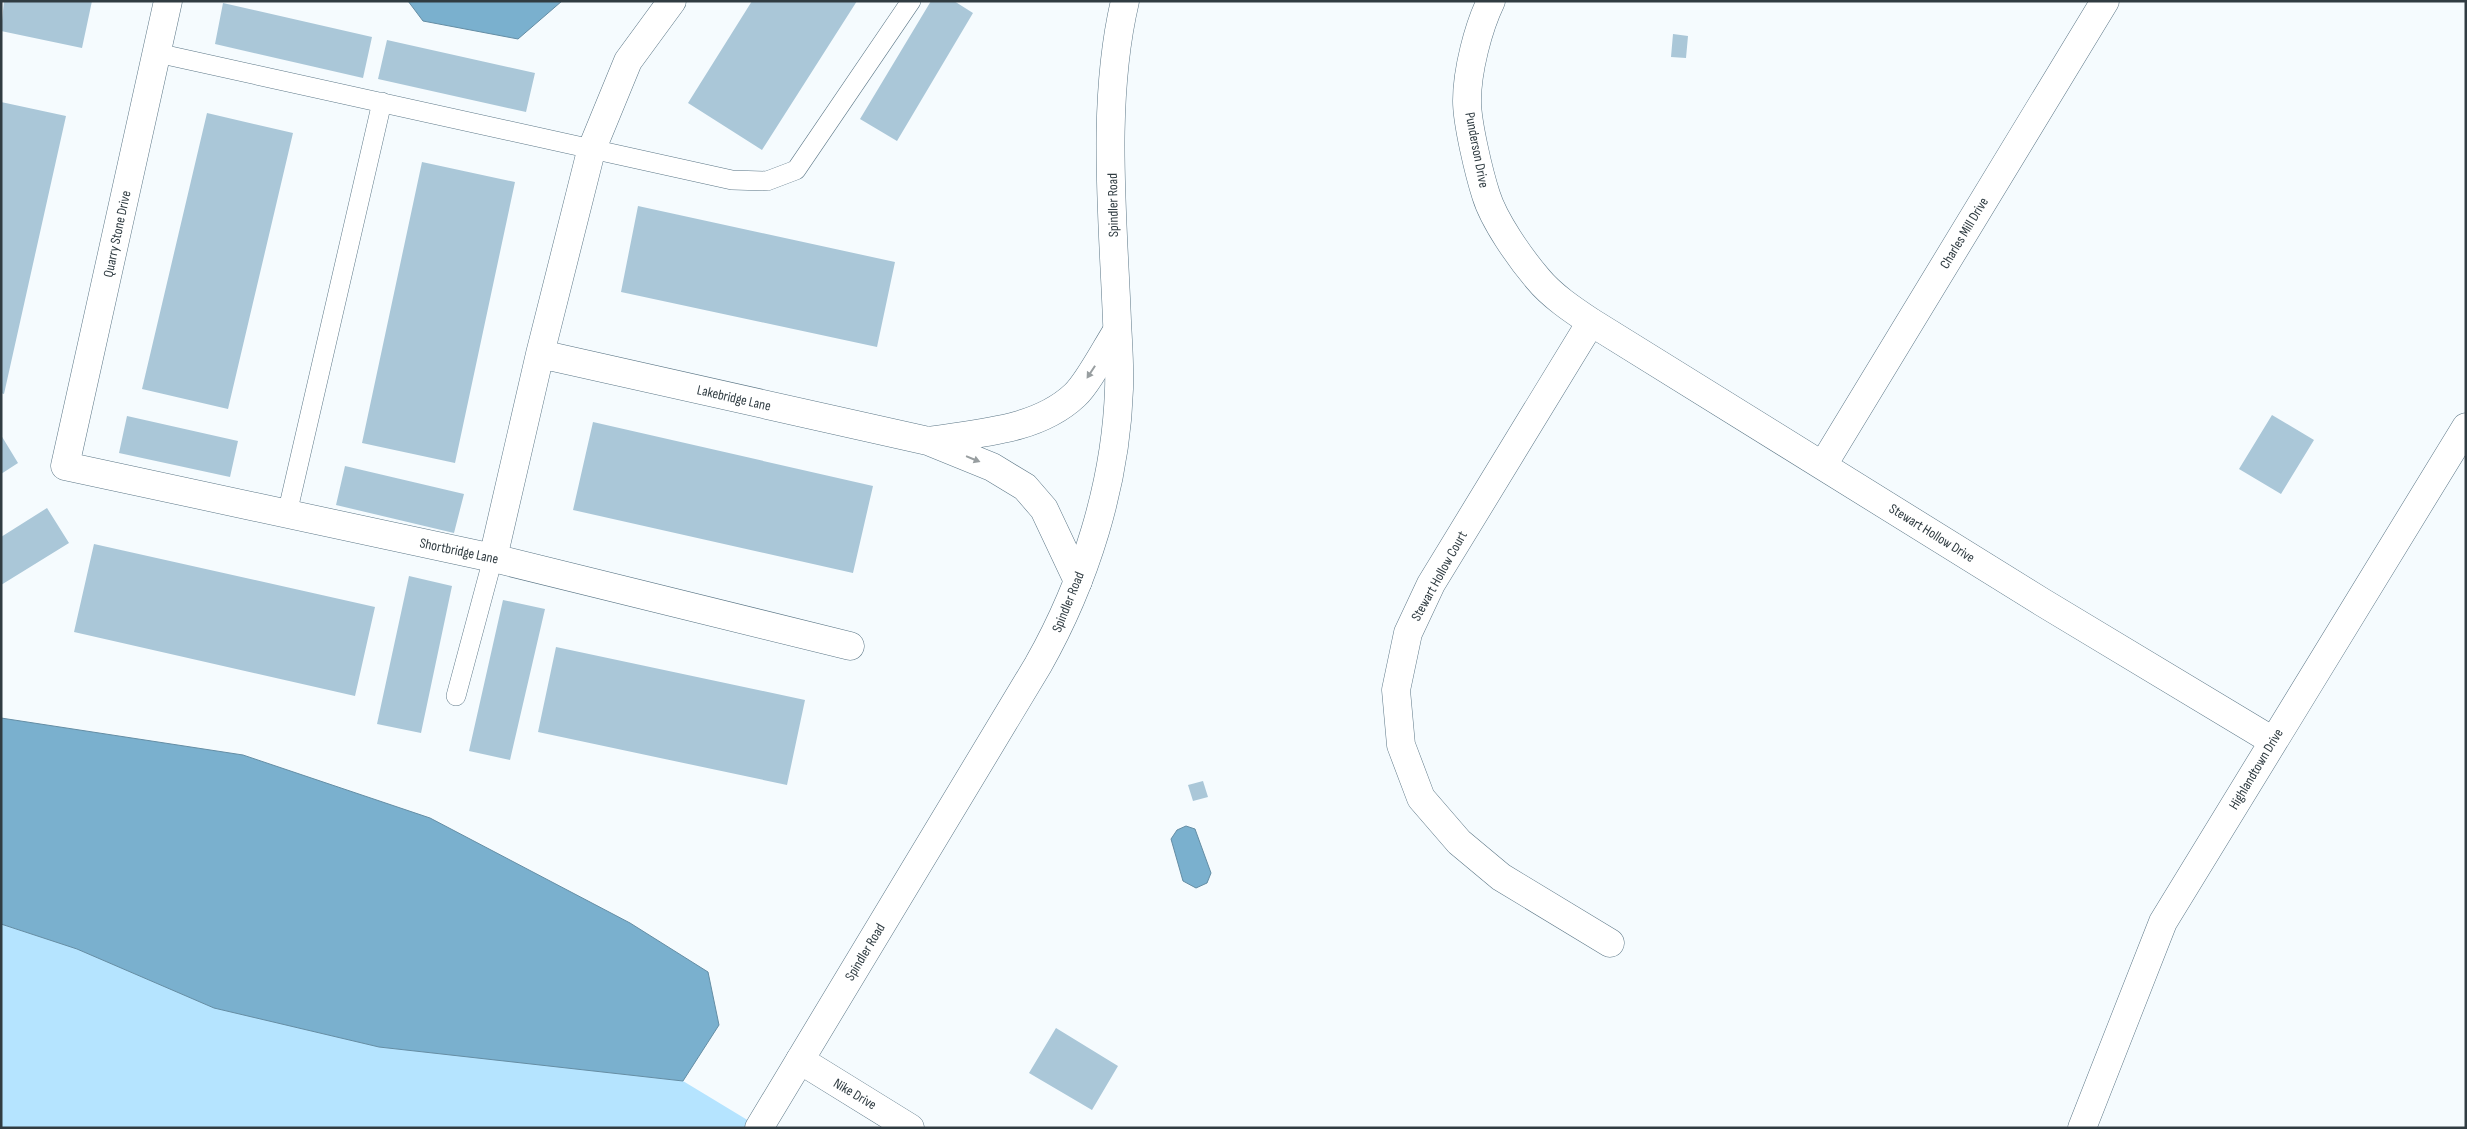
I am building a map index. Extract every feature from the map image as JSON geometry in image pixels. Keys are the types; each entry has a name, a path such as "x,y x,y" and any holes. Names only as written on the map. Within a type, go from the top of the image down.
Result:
{"street":[{"name":"Quarry Stone Drive","path":"66,466 168,1"},
{"path":"493,558 540,354 592,148 628,60 672,1"},
{"name":"Spindler Road","path":"759,1128 1038,665 1060,625 1078,581 1099,513 1114,448 1120,388 1112,94 1125,1"},
{"name":"Punderson Drive","path":"1492,1 1486,12 1473,57 1467,102 1486,196 1509,241 1539,280 1576,312 1591,322"},
{"name":"Charles Mill Drive","path":"1823,465 2105,1"},
{"name":"Stewart Hollow Drive","path":"1591,322 2042,602 2273,741"},
{"name":"Stewart Hollow Court","path":"1591,322 1431,584 1408,633 1396,690 1401,744 1421,798 1459,842 1501,876 1610,943"},
{"name":"Lakebridge Lane","path":"928,441 1007,428 1048,416 1076,394 1117,331"},
{"name":"Lakebridge Lane","path":"540,354 928,441 992,467 1025,487 1044,509 1078,581"},
{"name":"Highlandtown Drive","path":"2082,1128 2162,922 2466,427"},
{"name":"Shortbridge Lane","path":"66,466 493,558 850,646"},
{"name":"Nike Drive","path":"800,1060 910,1128"}],"lane":[{"path":"157,53 732,180 767,181 796,170 911,1"},
{"path":"287,514 382,102"},
{"path":"456,696 493,558"}],"shaded area":[{"path":"408,1 562,1 518,39 423,21"},
{"path":"1,718 243,755 430,818 630,923 708,972 719,1025 683,1081 379,1047 214,1008 77,949 1,924"},
{"path":"1186,826 1195,829 1211,873 1207,883 1196,888 1183,881 1171,839 1177,830"},
{"path":"1,924 77,949 214,1008 379,1047 683,1081 759,1127 1,1128"}],"building":[{"path":"4,1 92,1 82,48 1,31"},
{"path":"752,1 857,1 762,150 688,103"},
{"path":"931,1 954,1 973,13 897,141 860,119"},
{"path":"223,3 372,37 363,78 215,44"},
{"path":"1673,34 1688,36 1686,58 1671,57"},
{"path":"387,40 535,73 526,112 378,79"},
{"path":"1,102 66,116 4,394 1,393"},
{"path":"207,113 293,133 228,409 142,389"},
{"path":"422,162 515,182 455,463 362,443"},
{"path":"638,206 895,262 877,347 621,292"},
{"path":"2272,415 2314,440 2281,494 2239,469"},
{"path":"127,416 238,441 230,477 119,453"},
{"path":"593,422 873,486 853,573 573,510"},
{"path":"1,435 18,463 1,474"},
{"path":"345,466 464,494 454,533 336,505"},
{"path":"47,508 69,543 1,585 1,537"},
{"path":"94,544 375,607 355,696 74,632"},
{"path":"409,576 452,586 421,733 377,724"},
{"path":"503,600 545,609 510,760 469,751"},
{"path":"556,647 805,700 787,785 538,732"},
{"path":"1203,781 1208,797 1193,801 1188,785"},
{"path":"1056,1028 1118,1066 1092,1110 1029,1073"}]}
